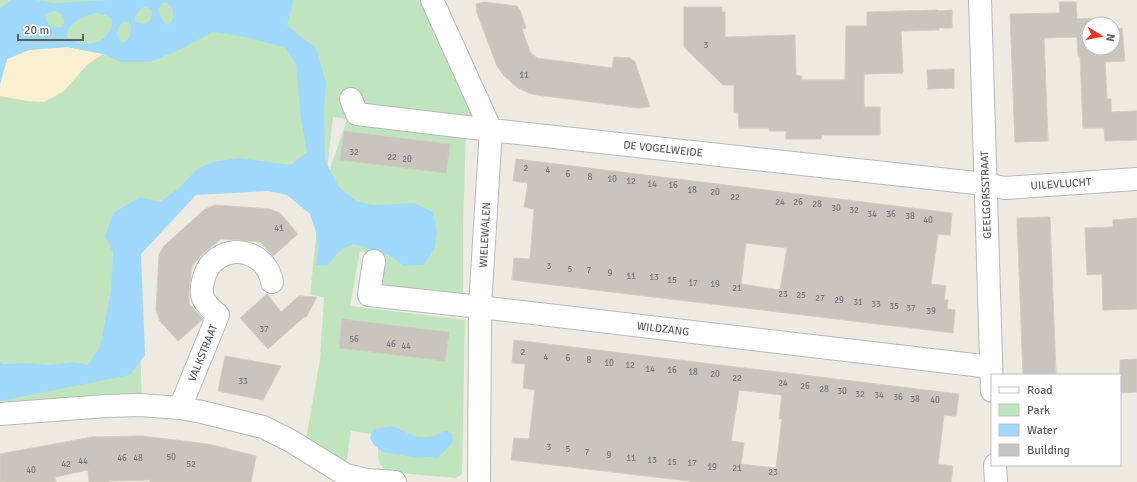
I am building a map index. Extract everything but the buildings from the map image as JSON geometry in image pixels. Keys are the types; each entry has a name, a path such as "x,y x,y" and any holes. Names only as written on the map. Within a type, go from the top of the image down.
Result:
{"street":[{"name":"WIELEWALEN","path":"432,0 491,130 480,307 479,482"},
{"name":"GEELGORSSTRAAT","path":"980,0 991,374"},
{"name":"DE VOGELWEIDE","path":"351,99 357,114 985,184"},
{"name":"UILEVLUCHT","path":"985,184 1005,188 1137,179"},
{"name":"VALKSTRAAT","path":"180,408 218,315 207,305 202,296 202,285 206,272 212,262 231,253 242,252 251,254 267,268 272,282"},
{"name":"WILDZANG","path":"374,261 369,295 991,367"},
{"path":"0,414 106,406 140,405 180,408 263,427 291,441 346,475 367,480 395,482"},
{"path":"995,466 996,482"}],"green space":[{"path":"0,0 424,0 480,135 466,133 463,227 463,298 384,287 381,283 382,255 360,251 350,306 465,320 462,474 456,478 388,472 379,463 378,453 380,435 351,431 347,459 343,463 306,439 320,359 324,297 310,295 321,197 262,187 194,192 137,250 142,403 0,407","holes":["333,117 347,119 328,175 327,170"]}],"sand":[{"path":"67,47 103,54 87,65 64,91 44,102 27,101 0,96 0,84 7,59 29,50"}],"water":[{"path":"11,0 36,0 53,3 108,0 293,0 287,25 316,47 326,83 324,110 325,161 339,187 356,201 374,205 414,203 433,212 437,232 435,248 424,265 404,266 390,256 354,244 342,249 327,266 316,265 318,250 316,232 310,214 287,195 268,191 196,195 141,254 145,355 130,375 0,401 0,362 3,364 31,363 49,365 74,362 88,365 100,347 111,291 113,253 105,236 113,213 140,197 160,202 179,188 197,169 212,162 239,158 291,165 307,152 301,120 296,65 285,48 250,38 213,32 177,51 150,62 121,62 103,54 67,47 29,50 7,59 0,84 0,8","holes":["165,2 172,8 173,19 168,25 160,16 159,10 161,4","146,7 152,11 150,20 143,24 136,22 135,17 141,8","54,11 60,13 64,19 63,27 56,28 51,26 47,22 45,16","96,13 106,15 112,19 108,34 97,42 85,44 72,41 67,37 68,29 77,21","125,21 131,26 130,36 125,42 121,42 117,34 120,26"]},
{"path":"391,426 412,435 421,437 434,436 446,430 452,434 453,442 438,458 418,458 382,452 374,445 370,438 373,429"}]}
